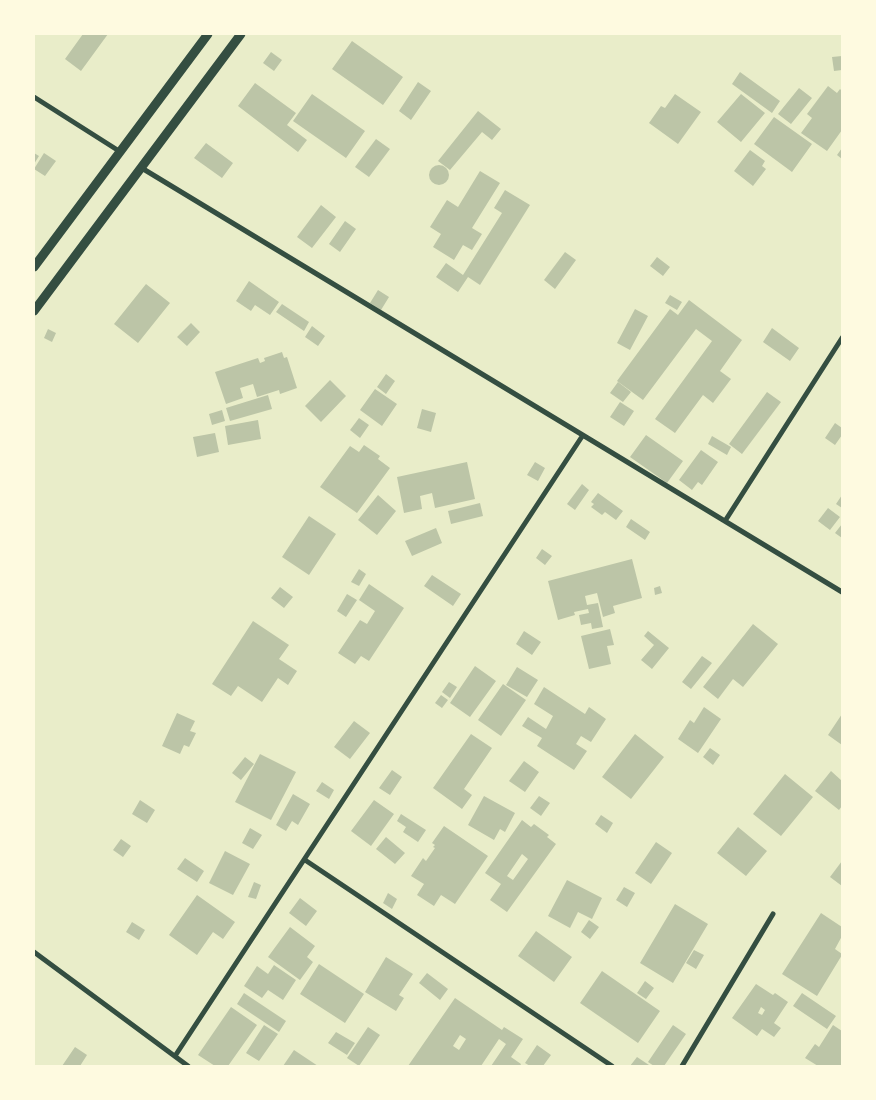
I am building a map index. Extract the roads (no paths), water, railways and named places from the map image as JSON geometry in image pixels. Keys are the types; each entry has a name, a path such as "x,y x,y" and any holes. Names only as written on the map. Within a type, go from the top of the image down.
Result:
{"street":[{"path":"34,267 208,34"},
{"path":"34,311 241,34"},
{"path":"34,97 119,152"},
{"path":"140,167 842,592"},
{"path":"724,522 842,338"},
{"path":"175,1056 583,435"},
{"path":"304,860 612,1066"},
{"path":"682,1066 773,914"},
{"path":"34,952 188,1066"}]}
